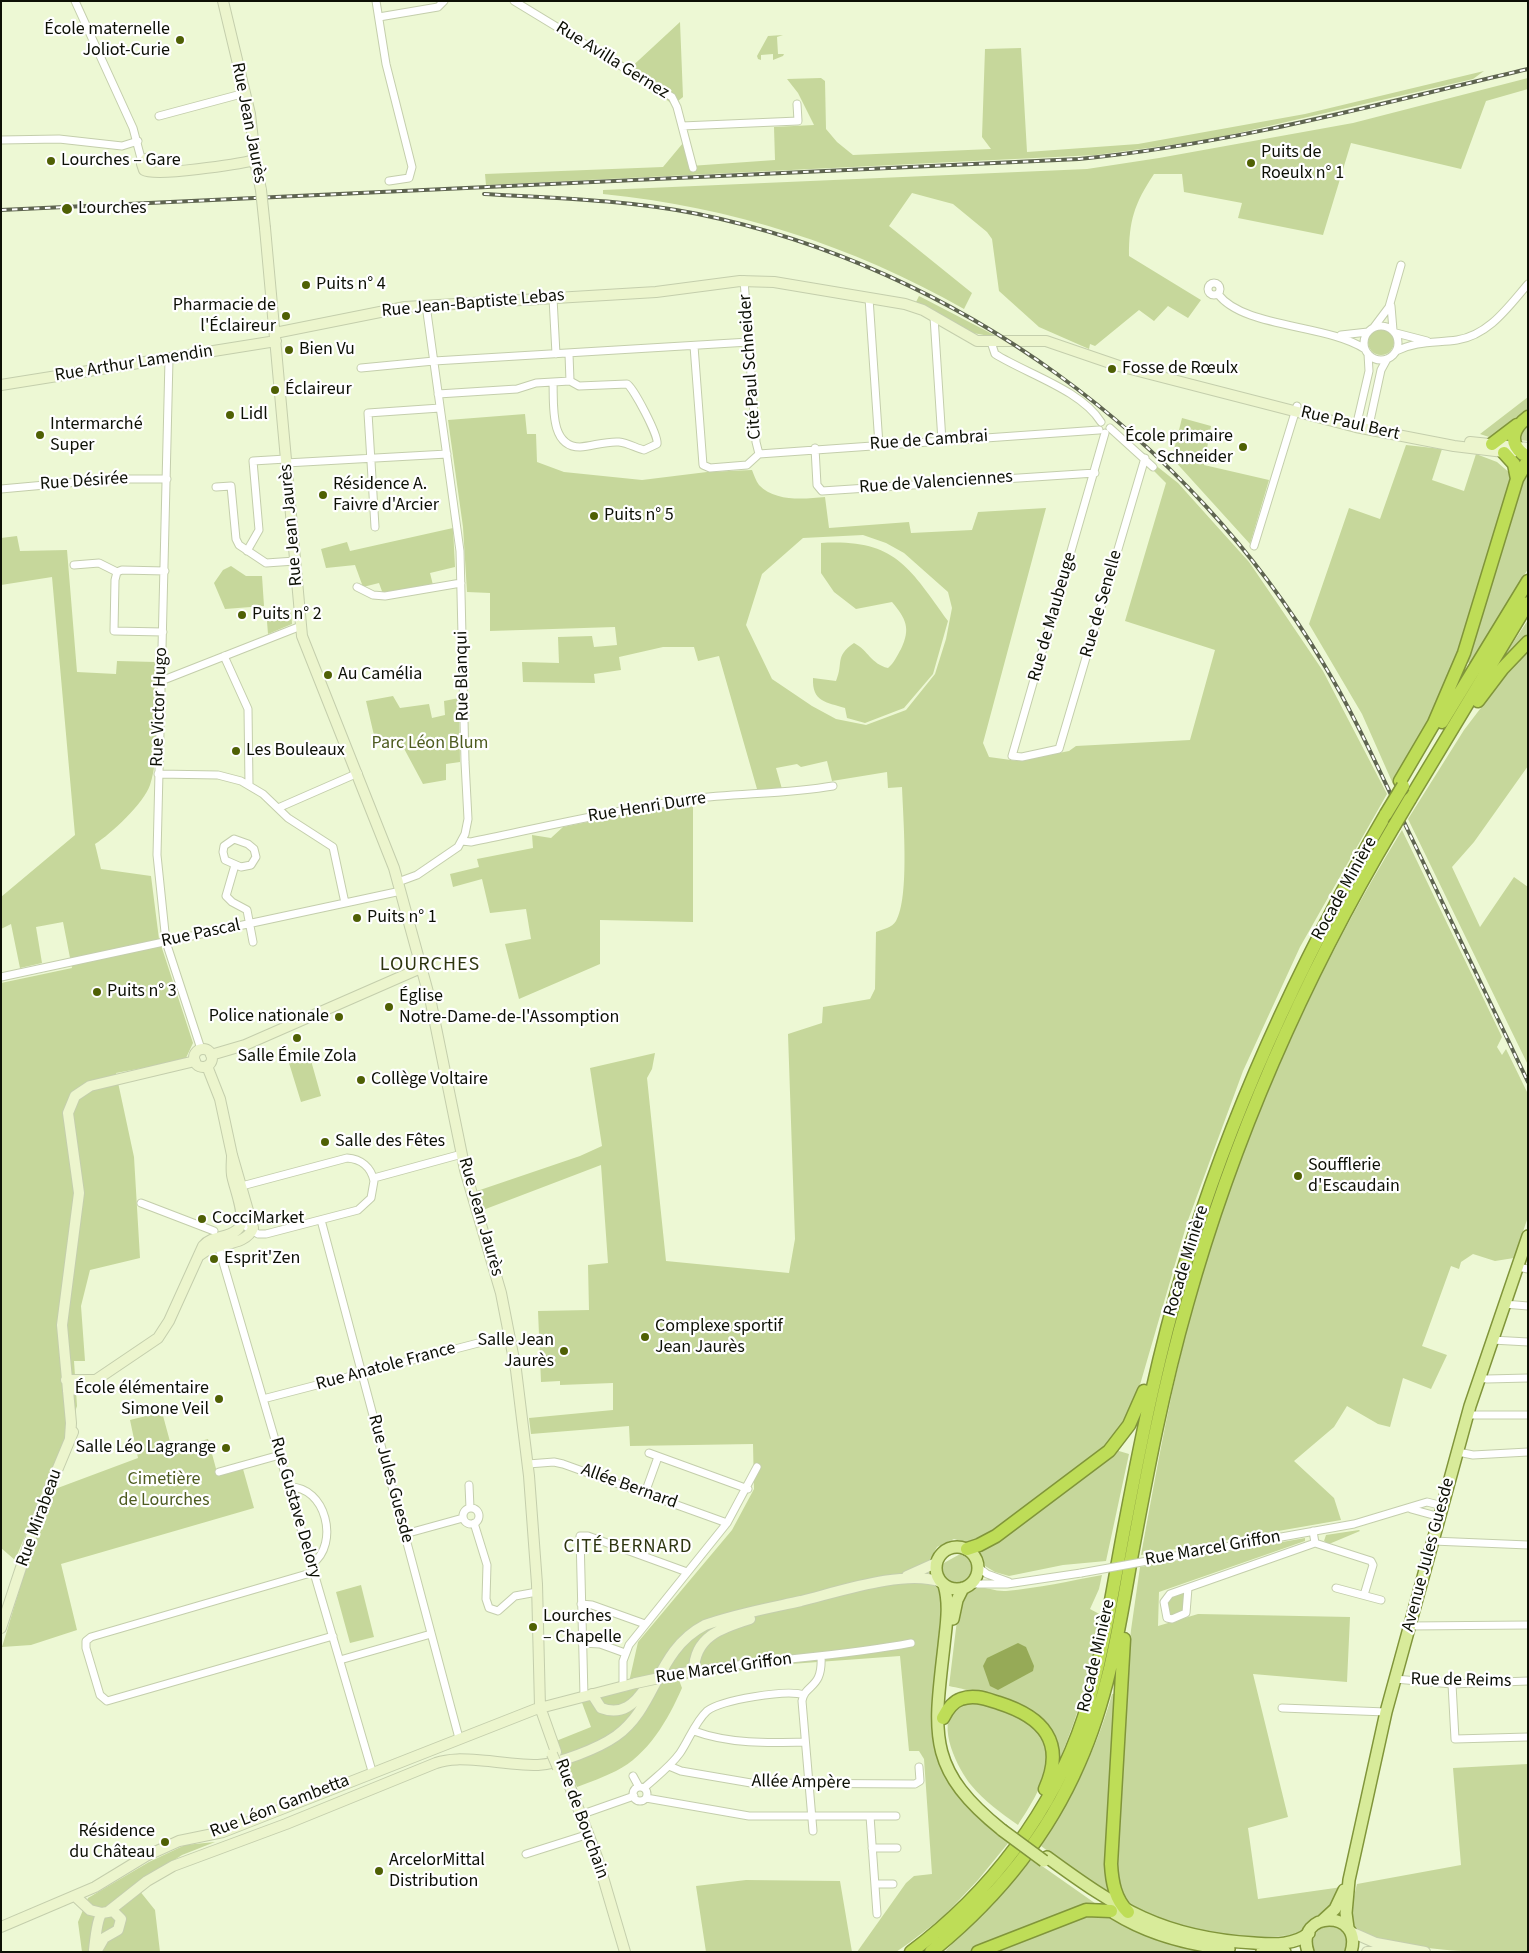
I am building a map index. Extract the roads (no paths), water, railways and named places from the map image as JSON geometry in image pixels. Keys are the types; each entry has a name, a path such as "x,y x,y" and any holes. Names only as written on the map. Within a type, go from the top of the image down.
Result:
{"highway":[{"path":"1492,444 1524,420"},
{"path":"1402,784 1434,723 1461,662 1524,453 1513,436 1524,420"},
{"path":"1504,452 1514,464 1517,479"},
{"name":"Rocade Minière","path":"911,1952 956,1914 1007,1858 1029,1828 1054,1786 1070,1752 1089,1700 1100,1657 1142,1435 1172,1311 1209,1191 1254,1074 1298,976 1385,811 1528,581"},
{"name":"Rocade Minière","path":"931,1952 978,1910 1012,1872 1046,1824 1071,1780 1089,1738 1105,1689 1157,1423 1174,1351 1204,1245 1231,1166 1265,1080 1308,984 1344,913 1528,603"},
{"path":"1410,799 1485,690 1528,642"},
{"path":"967,1549 979,1546 1001,1532 1094,1464 1118,1441 1140,1406 1162,1329 1172,1311"},
{"path":"1128,1912 1119,1902 1111,1864 1121,1660 1131,1587 1133,1549"},
{"path":"943,1718 957,1701 967,1697 979,1697 1028,1715 1040,1723 1047,1734 1052,1754 1049,1779 1007,1858"},
{"path":"978,1952 1086,1910 1111,1911"}],"main road":[{"name":"Avenue Jules Guesde","path":"1349,1880 1386,1712 1409,1626 1479,1378 1504,1304 1522,1268 1528,1236"},
{"path":"1003,1827 976,1800 957,1776 946,1747 943,1718 953,1616 967,1586 977,1575 978,1567 974,1556 967,1549 959,1547 948,1549 941,1554 936,1563 936,1572 942,1583 948,1608 937,1729 940,1747 949,1773 973,1806 1098,1895 1128,1912 1181,1932 1226,1941 1283,1943 1294,1941 1309,1933 1336,1910 1349,1880"},
{"path":"942,1583 955,1589 967,1586"},
{"path":"1046,1859 1111,1911 1147,1930 1198,1944 1237,1950 1285,1952"},
{"path":"1349,1880 1346,1912 1353,1941 1351,1952"},
{"path":"1322,1921 1334,1920 1349,1930"},
{"path":"1308,1952 1306,1942 1309,1933"}],"street":[{"path":"75,1 138,141 154,164 178,170 255,160"},
{"name":"Rue Jean Jaurès","path":"223,1 252,124 255,160 261,190 273,339 301,626 308,654 358,773 400,887 421,968 462,1154 497,1274 509,1335 528,1464 537,1592 538,1708"},
{"path":"376,1 386,64 412,168 409,178 388,181"},
{"path":"379,16 438,7 444,1"},
{"name":"Rue Avilla Gernez","path":"514,1 669,94 676,103 693,168"},
{"path":"159,116 245,93"},
{"path":"682,126 798,121 797,104"},
{"path":"1,140 54,139 122,146 138,141"},
{"path":"138,141 144,170 154,164"},
{"path":"1396,351 1399,342 1391,317 1392,300 1401,265"},
{"name":"Rue Jean-Baptiste Lebas","path":"273,339 391,309 426,305 656,292 744,280"},
{"name":"Rue Paul Bert","path":"744,280 774,282 910,305 968,338 991,342 1046,341 1111,364 1368,427 1454,446 1524,453"},
{"name":"Cité Paul Schneider","path":"744,280 756,442 759,454"},
{"path":"1368,427 1381,370 1387,359 1396,351 1410,346 1432,341 1456,340 1480,332 1499,317 1528,284"},
{"path":"1218,294 1230,306 1250,314 1333,335 1367,351 1376,359 1387,359"},
{"path":"553,298 556,354"},
{"path":"869,298 879,445"},
{"path":"1357,424 1369,367 1364,340 1387,310 1392,300"},
{"name":"Rue Blanqui","path":"426,305 459,534 464,762 468,819 462,841"},
{"path":"934,317 942,441"},
{"path":"1333,335 1355,335 1385,326 1395,331 1432,341"},
{"name":"Rue Arthur Lamendin","path":"1,385 273,339"},
{"path":"361,368 434,361 611,352 749,342"},
{"path":"991,342 995,354 1071,395 1096,414 1101,422 1108,422 1105,430 1145,458 1153,467"},
{"path":"694,346 703,465 710,468 747,465 759,454"},
{"path":"569,354 570,381"},
{"name":"Rue Victor Hugo","path":"169,358 157,856 166,942 201,1049"},
{"path":"438,394 514,390 536,383 553,382 570,381 579,386 624,383 630,385 658,440 654,446 644,450 618,442 578,447 565,442 557,430 553,382"},
{"path":"375,527 368,413 440,408"},
{"path":"1254,546 1297,409"},
{"name":"Rue Paul Bert","path":"1368,427 1492,444 1524,453"},
{"name":"Rue de Cambrai","path":"759,454 814,448 1105,430"},
{"name":"Rue de Maubeuge","path":"1059,749 1024,756 1012,756 1095,473 1105,430"},
{"name":"Rue de Valenciennes","path":"814,448 817,485 822,491 1095,473"},
{"path":"247,551 259,530 254,461 447,454"},
{"name":"Rue de Senelle","path":"1059,749 1145,458"},
{"name":"Rue Désirée","path":"1,489 111,479 167,479"},
{"path":"216,487 231,486 236,541 247,551 266,563 296,561"},
{"path":"74,565 99,563 117,572 124,570 165,571"},
{"path":"117,572 114,630 163,632"},
{"path":"357,587 373,595 385,596 461,582"},
{"path":"161,681 173,678 301,626"},
{"path":"224,656 248,709 249,785"},
{"path":"278,808 358,773"},
{"path":"158,774 218,775 249,785 266,796 288,818 333,847 346,903"},
{"name":"Rue Henri Durre","path":"462,841 470,842 640,807 691,799 833,786"},
{"path":"234,839 251,845 256,854 253,863 249,866 235,865 225,860 223,852 226,844 234,839"},
{"path":"400,887 458,847 462,841"},
{"path":"235,865 226,896 232,902 245,908 253,942"},
{"name":"Rue Pascal","path":"1,977 346,903 400,887"},
{"path":"211,1055 245,1045 421,968"},
{"path":"201,1049 207,1050 211,1055 211,1060 207,1066 199,1066 195,1061 195,1054 201,1049"},
{"name":"Rue Mirabeau","path":"1,1628 41,1509 70,1438 72,1426 66,1297 79,1193 77,1165 68,1118 72,1100 90,1086 195,1061"},
{"path":"70,1385 87,1386 148,1346 160,1335 170,1320 196,1259 205,1244 234,1232 242,1224 239,1186 220,1099 207,1066"},
{"path":"374,1178 462,1154"},
{"path":"239,1186 344,1158 362,1162 374,1178 372,1194 364,1206 355,1211 266,1234 252,1231 242,1224"},
{"path":"141,1204 216,1238 245,1238 252,1231 253,1222 239,1186"},
{"name":"Rue Jules Guesde","path":"321,1220 459,1738"},
{"name":"Rue Gustave Delory","path":"216,1238 372,1771"},
{"path":"1504,1304 1528,1306"},
{"name":"Rue Anatole France","path":"263,1399 509,1335"},
{"path":"1492,1340 1528,1342"},
{"path":"1479,1378 1528,1378"},
{"path":"1468,1415 1528,1414"},
{"path":"1458,1452 1473,1455 1528,1452"},
{"path":"649,1453 748,1489"},
{"path":"219,1472 280,1455"},
{"path":"644,1493 658,1456"},
{"name":"Allée Bernard","path":"528,1464 560,1463 727,1523"},
{"path":"623,1686 622,1672 625,1652 645,1624 727,1523 748,1489 758,1467"},
{"path":"469,1484 470,1508"},
{"path":"289,1488 299,1489 312,1495 324,1517 325,1542 318,1558 312,1564"},
{"name":"Rue Marcel Griffon","path":"967,1586 1016,1583 1081,1573 1312,1531 1372,1520 1427,1502 1441,1511"},
{"path":"463,1518 465,1511 470,1508"},
{"path":"463,1518 468,1523 474,1523 478,1519 478,1513 470,1508"},
{"name":"Rue Marcel Griffon","path":"1408,1509 1441,1511"},
{"path":"405,1534 463,1518"},
{"path":"474,1523 488,1569 486,1600 489,1608 498,1611 518,1595 537,1592"},
{"path":"1312,1531 1315,1543 1370,1559 1373,1565 1364,1595"},
{"path":"687,1572 582,1535 579,1540 582,1643 588,1695 601,1708 615,1711 626,1709 640,1695 667,1648 689,1626 714,1616 767,1609"},
{"path":"1433,1541 1528,1545"},
{"name":"Rue Marcel Griffon","path":"1188,1588 1186,1613 1167,1618 1164,1613 1166,1596 1188,1588 1315,1543"},
{"path":"95,1952 98,1926 106,1912 174,1866 436,1763 454,1759 544,1764 600,1745 616,1736 630,1723 669,1657 688,1635 712,1623 890,1581 920,1572 936,1563"},
{"name":"Rue Marcel Griffon","path":"978,1567 996,1578 1016,1583"},
{"path":"314,1572 91,1637 86,1641 86,1648 100,1695 107,1701 333,1636"},
{"path":"890,1581 924,1578 942,1583"},
{"path":"1336,1588 1381,1600"},
{"path":"694,1671 696,1652 705,1639 742,1622 808,1599"},
{"path":"581,1604 592,1605 645,1624"},
{"path":"1409,1626 1528,1625"},
{"path":"340,1660 432,1634"},
{"path":"582,1643 600,1644 625,1652"},
{"name":"Rue Marcel Griffon","path":"538,1708 623,1686 694,1671 750,1662 864,1652 910,1643"},
{"path":"813,1832 802,1701 804,1695 820,1677 821,1656"},
{"name":"Rue de Reims","path":"1395,1679 1452,1684 1528,1681"},
{"path":"1452,1684 1455,1739 1528,1736"},
{"path":"634,1796 634,1791 641,1788 669,1766 704,1715 717,1707 762,1695 792,1693 804,1695"},
{"name":"Rue Léon Gambetta","path":"1,1927 99,1885 150,1854 187,1838 223,1832 372,1771 538,1708"},
{"name":"Rue de Bouchain","path":"538,1708 554,1753 589,1834 625,1952"},
{"path":"1282,1708 1386,1712"},
{"path":"694,1731 710,1736 749,1742 806,1742"},
{"name":"Allée Ampère","path":"669,1766 681,1772 747,1782 915,1784 920,1780 919,1767"},
{"path":"633,1776 647,1793 646,1798"},
{"path":"580,1815 634,1796"},
{"path":"634,1796 640,1801 646,1798 744,1816 896,1816"},
{"path":"870,1816 877,1914"},
{"path":"526,1854 589,1834"},
{"path":"872,1848 897,1848"},
{"path":"875,1884 893,1884"},
{"path":"95,1952 109,1935 120,1929 126,1904 136,1890"},
{"path":"75,1896 87,1909 116,1913 121,1919"},
{"path":"75,1896 83,1913 109,1935"},
{"path":"1349,1930 1376,1943 1425,1952"},
{"path":"1367,1952 1398,1952"}],"railway":[{"path":"1,210 1079,159 1193,144 1305,122 1528,69"},
{"path":"484,194 591,200 672,209 793,239 886,275 974,320 1057,374 1134,436 1205,505 1268,581 1323,663 1365,741 1528,1082"}],"place":[{"name":"École maternelle Joliot-Curie","path":"180,40"},
{"name":"Lourches – Gare","path":"51,161"},
{"name":"Puits de Roeulx n° 1","path":"1251,163"},
{"name":"Lourches","path":"67,209"},
{"name":"Puits n° 4","path":"306,285"},
{"name":"Pharmacie de l'Éclaireur","path":"286,316"},
{"name":"Bien Vu","path":"289,350"},
{"name":"Fosse de Rœulx","path":"1112,369"},
{"name":"Éclaireur","path":"275,390"},
{"name":"Lidl","path":"230,415"},
{"name":"Intermarché Super","path":"40,435"},
{"name":"École primaire Schneider","path":"1243,447"},
{"name":"Résidence A. Faivre d'Arcier","path":"323,495"},
{"name":"Puits n° 5","path":"594,516"},
{"name":"Puits n° 2","path":"242,615"},
{"name":"Au Camélia","path":"328,675"},
{"name":"Les Bouleaux","path":"236,751"},
{"name":"Puits n° 1","path":"357,918"},
{"name":"Puits n° 3","path":"97,992"},
{"name":"Église Notre-Dame-de-l'Assomption","path":"389,1007"},
{"name":"Police nationale","path":"339,1017"},
{"name":"Salle Émile Zola","path":"297,1038"},
{"name":"Collège Voltaire","path":"361,1080"},
{"name":"Salle des Fêtes","path":"325,1142"},
{"name":"Soufflerie d'Escaudain","path":"1298,1176"},
{"name":"CocciMarket","path":"202,1219"},
{"name":"Esprit'Zen","path":"214,1259"},
{"name":"Complexe sportif Jean Jaurès","path":"645,1337"},
{"name":"Salle Jean Jaurès","path":"564,1351"},
{"name":"École élémentaire Simone Veil","path":"219,1399"},
{"name":"Salle Léo Lagrange","path":"226,1448"},
{"name":"Lourches – Chapelle","path":"533,1627"},
{"name":"Résidence du Château","path":"165,1842"},
{"name":"ArcelorMittal Distribution","path":"379,1871"}],"district":[{"name":"LOURCHES","path":"430,966"},
{"name":"CITÉ BERNARD","path":"628,1548"}],"park label":[{"name":"Parc Léon Blum","path":"430,744"},
{"name":"Cimetière de Lourches","path":"164,1490"}]}
